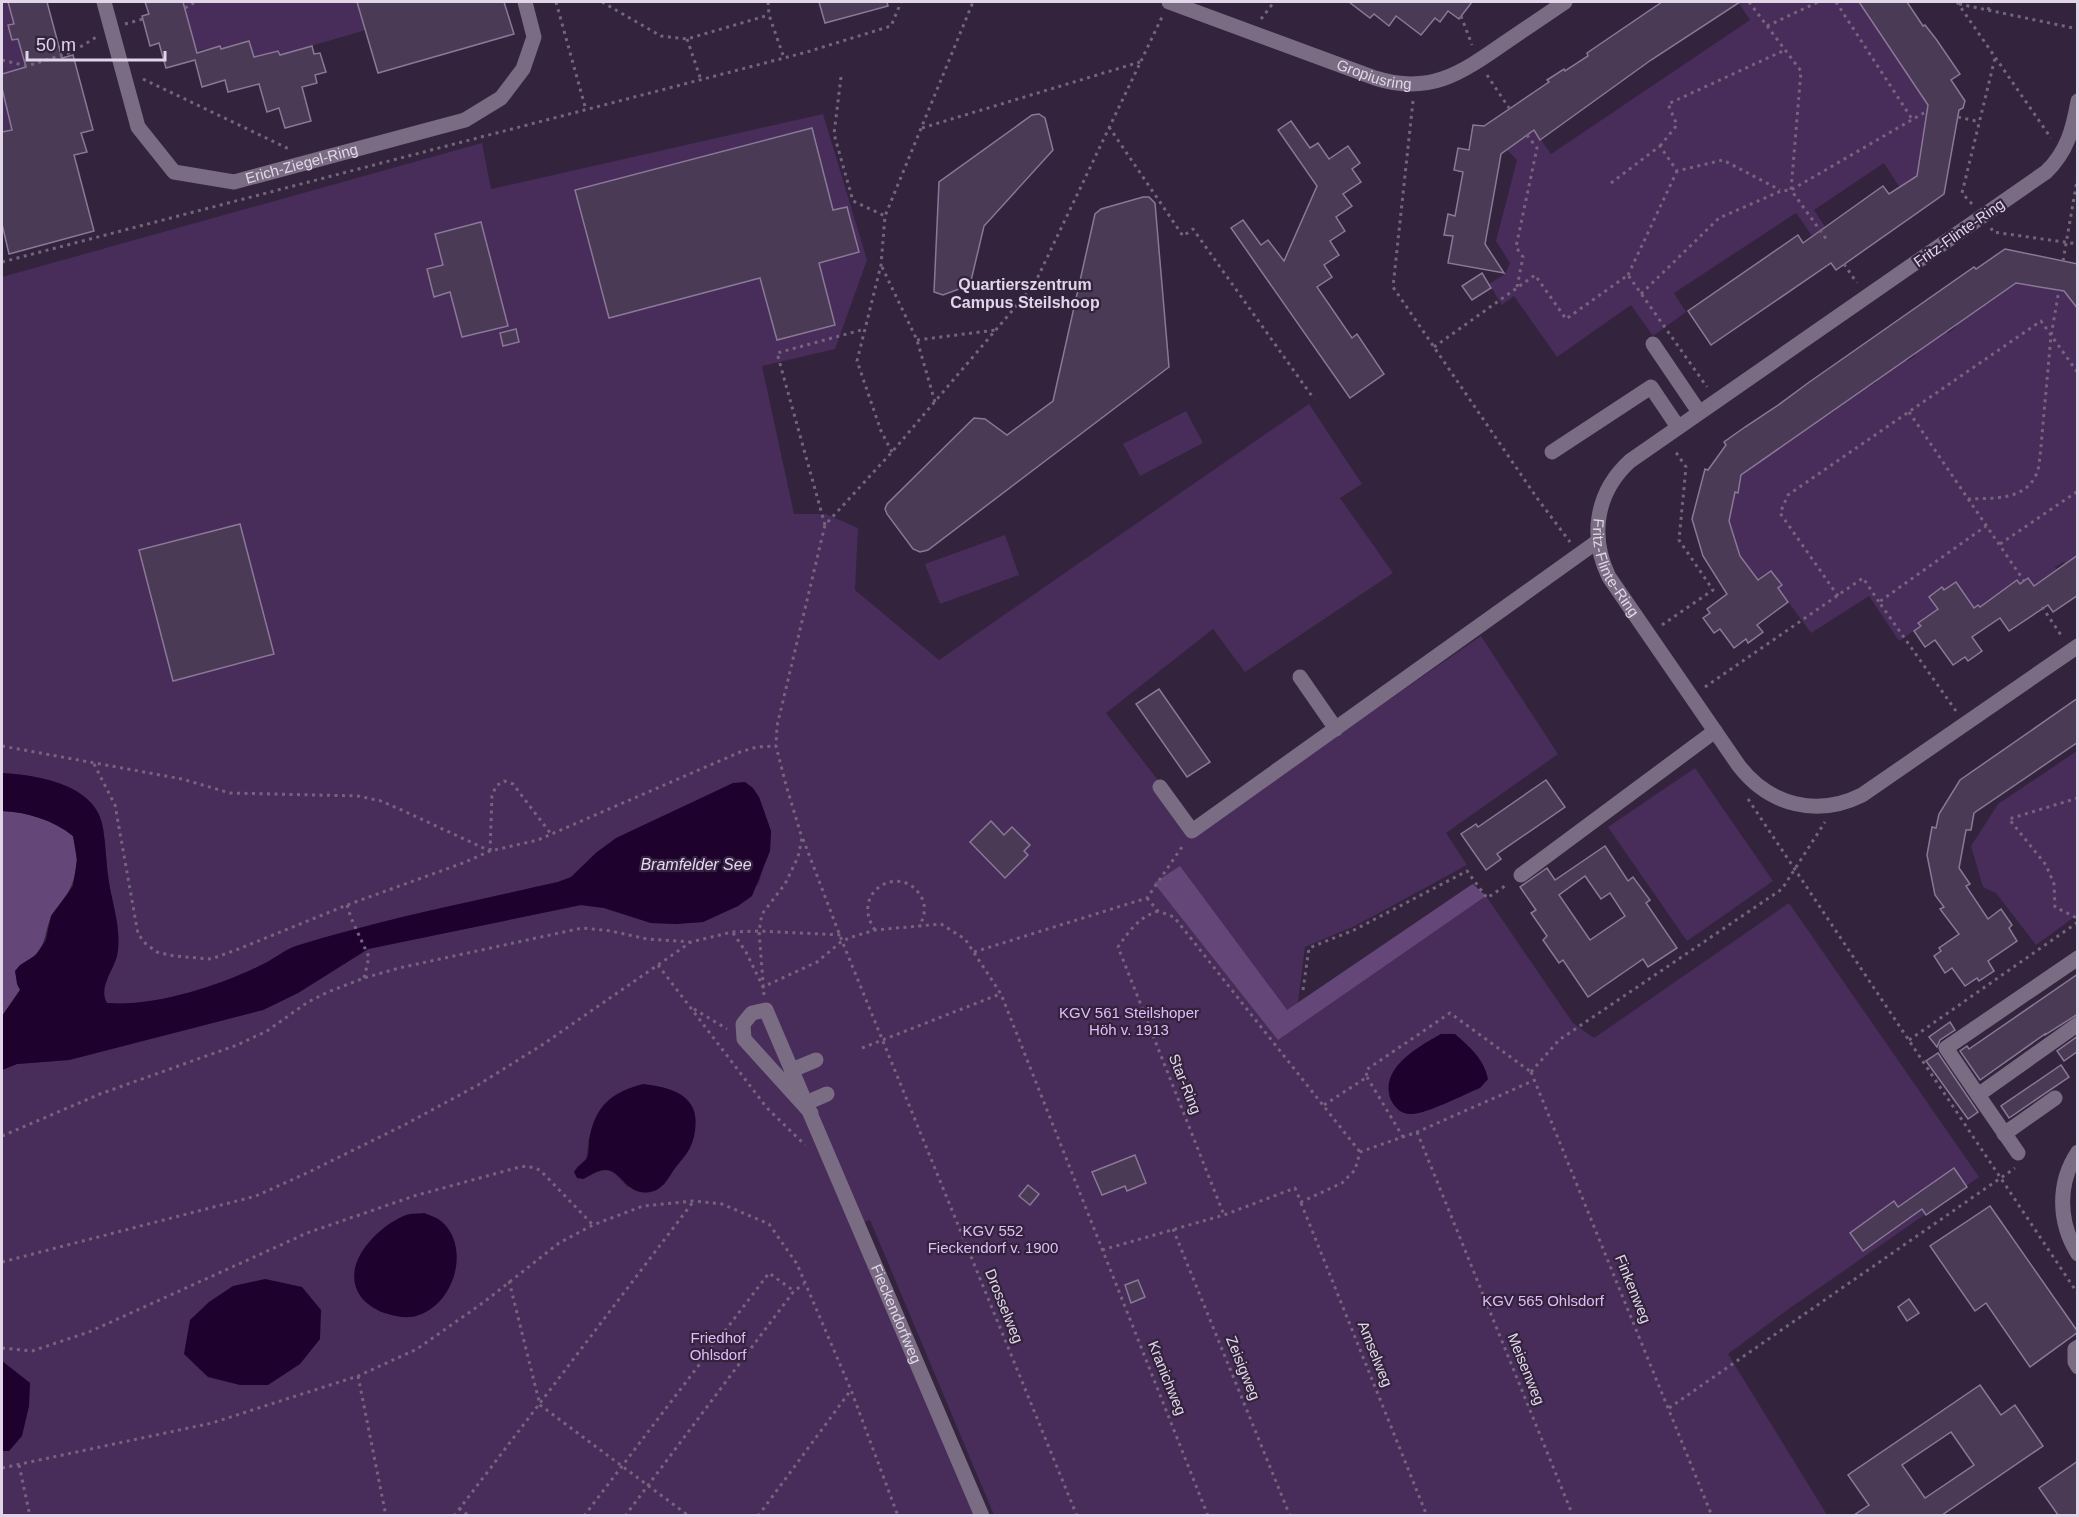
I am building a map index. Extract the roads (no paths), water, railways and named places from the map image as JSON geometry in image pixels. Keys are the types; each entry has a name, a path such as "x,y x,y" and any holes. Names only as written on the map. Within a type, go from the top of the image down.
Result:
{"street":[{"name":"Erich-Ziegel-Ring","path":"104,2 138,127 174,172 234,182 465,120 501,98 523,69 534,37 525,2"},
{"name":"Gropiusring","path":"1173,2 1375,78 1394,83 1415,84 1435,82 1455,75 1478,62 1565,2"},
{"name":"Fritz-Flinte-Ring","path":"2075,648 1854,799 1836,805 1809,806 1791,803 1758,786 1745,774 1609,577 1601,559 1598,541 1600,511 1611,483 1630,461 2039,177 2057,161 2069,140 2078,101"},
{"path":"1653,344 1700,412"},
{"path":"1552,452 1650,387 1671,432"},
{"path":"1160,787 1192,831 1598,541"},
{"path":"1300,677 1335,729"},
{"path":"1521,874 1715,731"},
{"path":"2017,1160 2004,1134 1946,1048 2078,958"},
{"name":"Fieckendorfweg","path":"809,1108 744,1039 742,1029 745,1020 752,1013 766,1010 809,1108 982,1515"},
{"path":"1978,1095 2078,1024"},
{"path":"792,1070 816,1060"},
{"path":"809,1108 827,1094"},
{"path":"2004,1134 2055,1098"},
{"path":"2078,1152 2067,1172 2062,1201 2066,1229 2078,1254"},
{"path":"2078,1347 2075,1350 2075,1362 2078,1366"}],"water":[{"name":"Bramfelder See","path":"2,773 31,776 63,785 89,801 98,813 103,828 118,938 117,956 105,985 107,1003 145,1002 186,993 244,973 292,948 328,936 426,911 558,882 571,877 597,852 616,838 733,783 745,782 759,797 771,831 770,851 752,896 738,906 703,922 651,923 604,908 581,905 368,949 298,993 263,1010 69,1060 17,1064 2,1070 2,1016 20,990 15,971 36,955 46,940 51,916 73,886 77,860 73,836 65,830 39,818 2,811"},
{"path":"1441,1034 1455,1034 1466,1044 1480,1059 1488,1079 1480,1088 1435,1108 1417,1113 1402,1112 1392,1102 1389,1090 1390,1079 1395,1069 1411,1053"},
{"path":"643,1084 674,1091 689,1102 696,1119 694,1137 687,1153 664,1184 650,1192 634,1190 618,1175 606,1170 583,1179 577,1178 574,1172 587,1158 593,1124 602,1107 615,1095"},
{"path":"424,1213 441,1221 450,1232 455,1245 457,1259 450,1287 432,1309 419,1315 404,1317 381,1312 361,1297 355,1285 354,1272 358,1260 373,1237 395,1220 410,1214"},
{"path":"265,1279 302,1287 321,1310 320,1339 300,1364 268,1385 240,1385 208,1377 184,1354 190,1320 209,1302 233,1286"},
{"path":"2,1361 30,1383 29,1406 22,1436 9,1451 2,1451"}],"district":[{"name":"Quartierszentrum Campus Steilshoop","path":"1025,293"}],"park label":[{"name":"KGV 561 Steilshoper Höh v. 1913","path":"1129,1022"},
{"name":"KGV 552 Fieckendorf v. 1900","path":"993,1240"},
{"name":"KGV 565 Ohlsdorf","path":"1543,1301"},
{"name":"Friedhof Ohlsdorf","path":"718,1346"}]}
